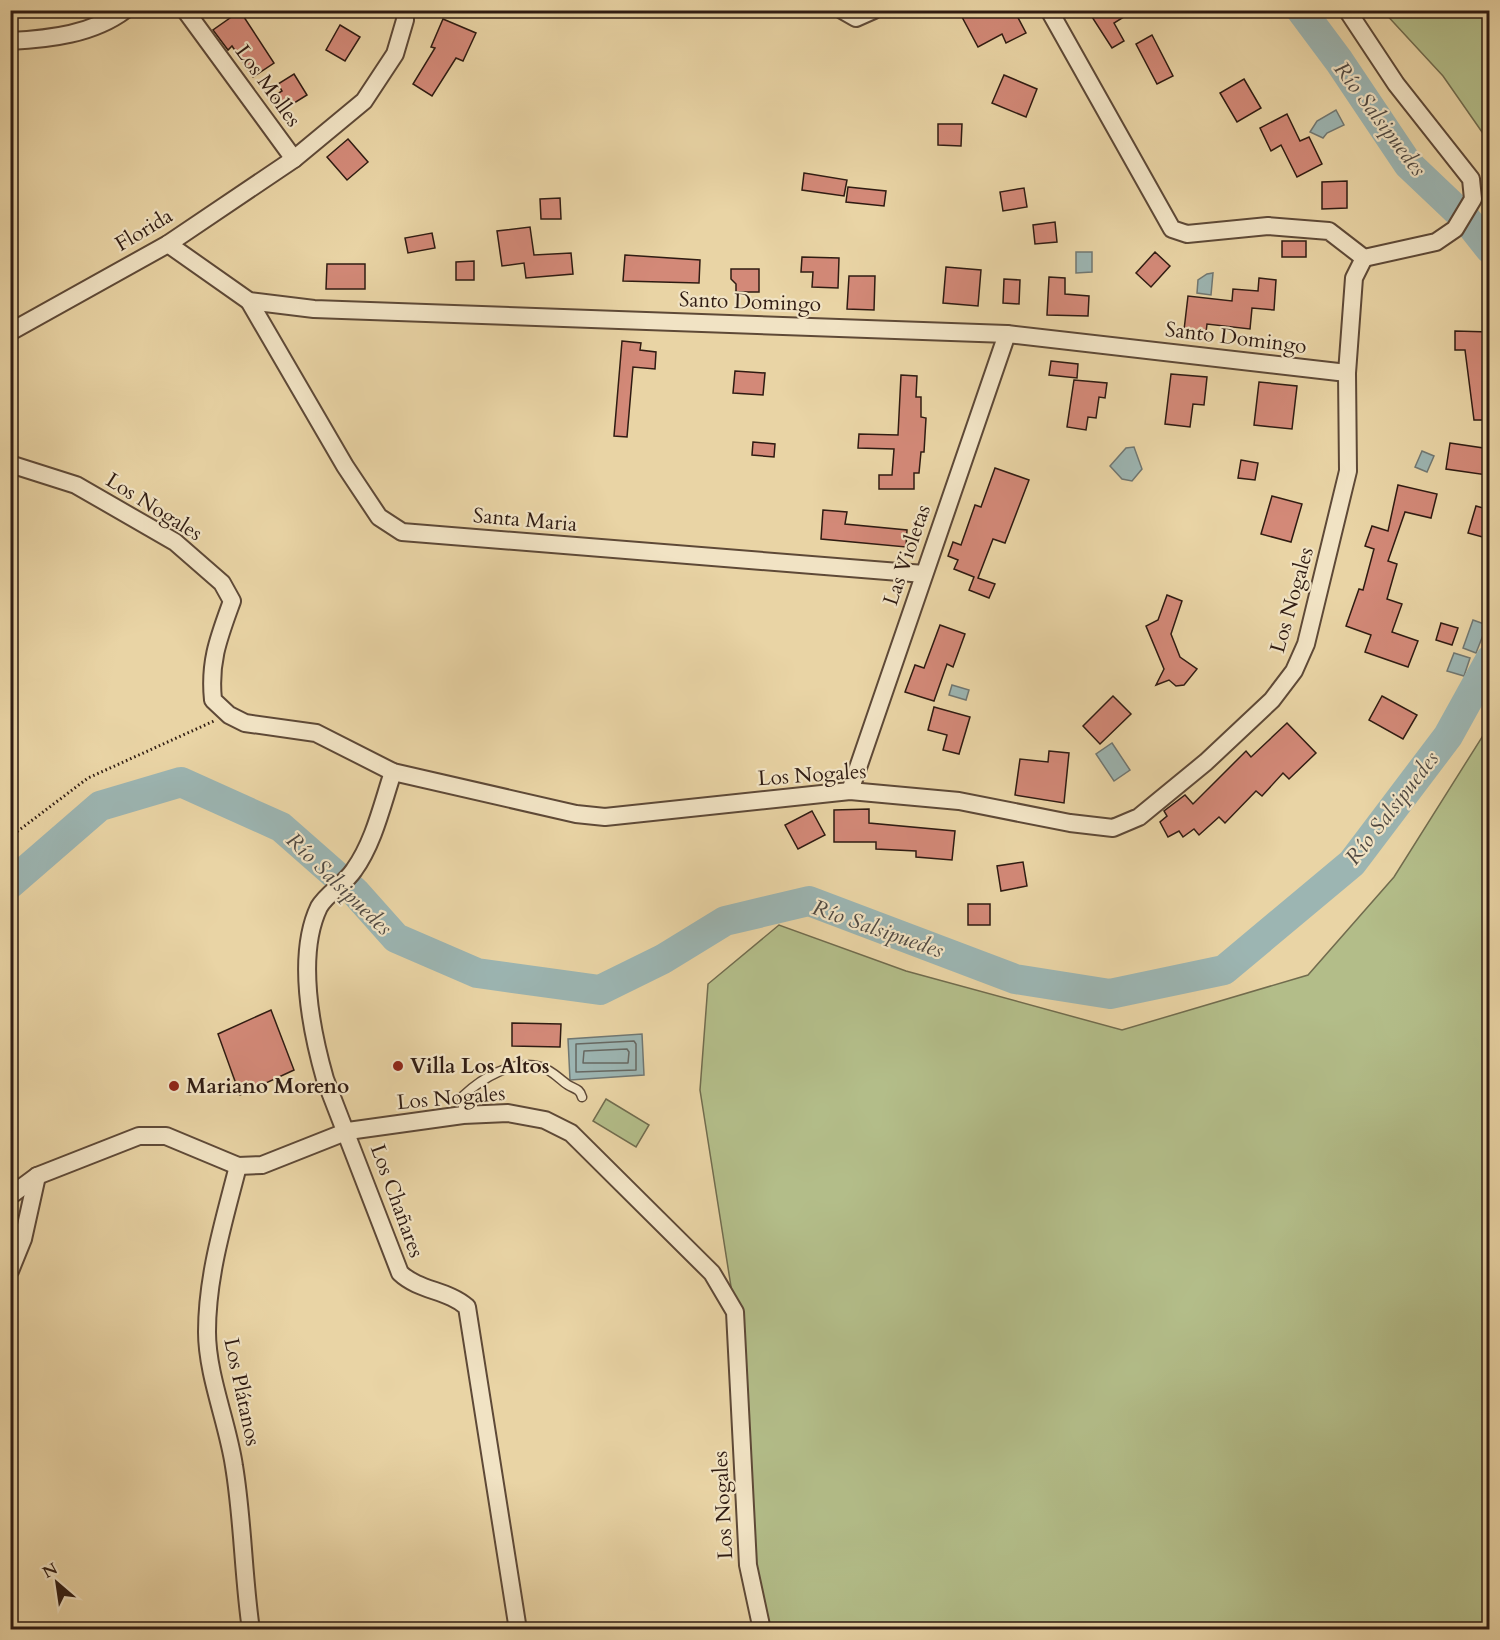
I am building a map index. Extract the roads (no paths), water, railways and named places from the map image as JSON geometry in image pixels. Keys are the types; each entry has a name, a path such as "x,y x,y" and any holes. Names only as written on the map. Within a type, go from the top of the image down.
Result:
{"street":[{"path":"10,40 39,39 85,31 114,19 125,10"},
{"name":"Los Molles","path":"185,10 294,159"},
{"name":"Florida","path":"10,332 168,244 294,159 364,100 395,54 405,20 405,10"},
{"path":"842,10 856,18 874,10"},
{"path":"1049,10 1172,229 1187,234 1269,226 1329,231 1364,258 1436,242 1455,229 1473,199 1470,179 1396,84 1347,10"},
{"name":"Santo Domingo","path":"168,244 249,301 314,309 1007,334 1347,373"},
{"name":"Los Nogales","path":"10,464 76,485 175,542 222,583 232,601 214,648 210,675 213,700 229,715 245,723 316,734 393,772 576,814 605,817 850,791 959,801 1070,823 1113,828 1139,817 1206,762 1272,700 1294,672 1306,644 1348,471 1347,373 1354,278 1364,258"},
{"name":"Santa Maria","path":"249,301 345,466 380,517 402,532 924,574"},
{"name":"Las Violetas","path":"850,791 1007,334"},
{"name":"Los Chañares","path":"393,772 370,839 353,871 320,905 310,931 306,967 318,1053 325,1079 348,1131 400,1273 408,1281 458,1299 467,1307 518,1629"},
{"name":"Los Nogales","path":"238,1166 262,1164 348,1131 463,1115 508,1113 545,1120 571,1133 712,1273 735,1312 748,1565 762,1629"},
{"path":"10,1196 37,1176 140,1136 166,1136 238,1166"},
{"name":"Los Plátanos","path":"238,1166 211,1273 207,1334 222,1415 234,1463 244,1535 251,1629"},
{"path":"10,1271 23,1239 37,1176"}],"lane":[{"path":"463,1115 463,1096 477,1084 500,1072 523,1066 541,1067 558,1075 581,1092 582,1097"}],"water":[{"path":"1336,110 1344,125 1327,133 1323,138 1310,132 1317,121"},
{"path":"1076,252 1092,252 1092,272 1076,273"},
{"path":"1213,273 1211,295 1197,293 1198,280"},
{"path":"1134,447 1142,469 1132,481 1122,479 1110,466 1126,448"},
{"path":"1422,451 1434,456 1427,472 1415,467"},
{"path":"1473,620 1487,625 1476,653 1463,648"},
{"path":"1454,653 1470,658 1464,676 1447,671"},
{"path":"952,685 969,690 966,700 949,695"},
{"path":"1112,743 1130,770 1114,781 1096,754"},
{"path":"642,1034 644,1075 570,1080 568,1039"}],"waterway":[{"name":"Río Salsipuedes","path":"1301,10 1339,61 1408,164 1467,220 1490,249"},
{"name":"Río Salsipuedes","path":"10,884 100,806 181,782 281,827 355,892 396,938 477,973 600,990 663,959 725,921 809,901 1015,979 1110,994 1224,970 1352,863 1448,736 1490,660"}],"place":[{"name":"Villa Los Altos","path":"398,1066"},
{"name":"Mariano Moreno","path":"174,1086"}]}
